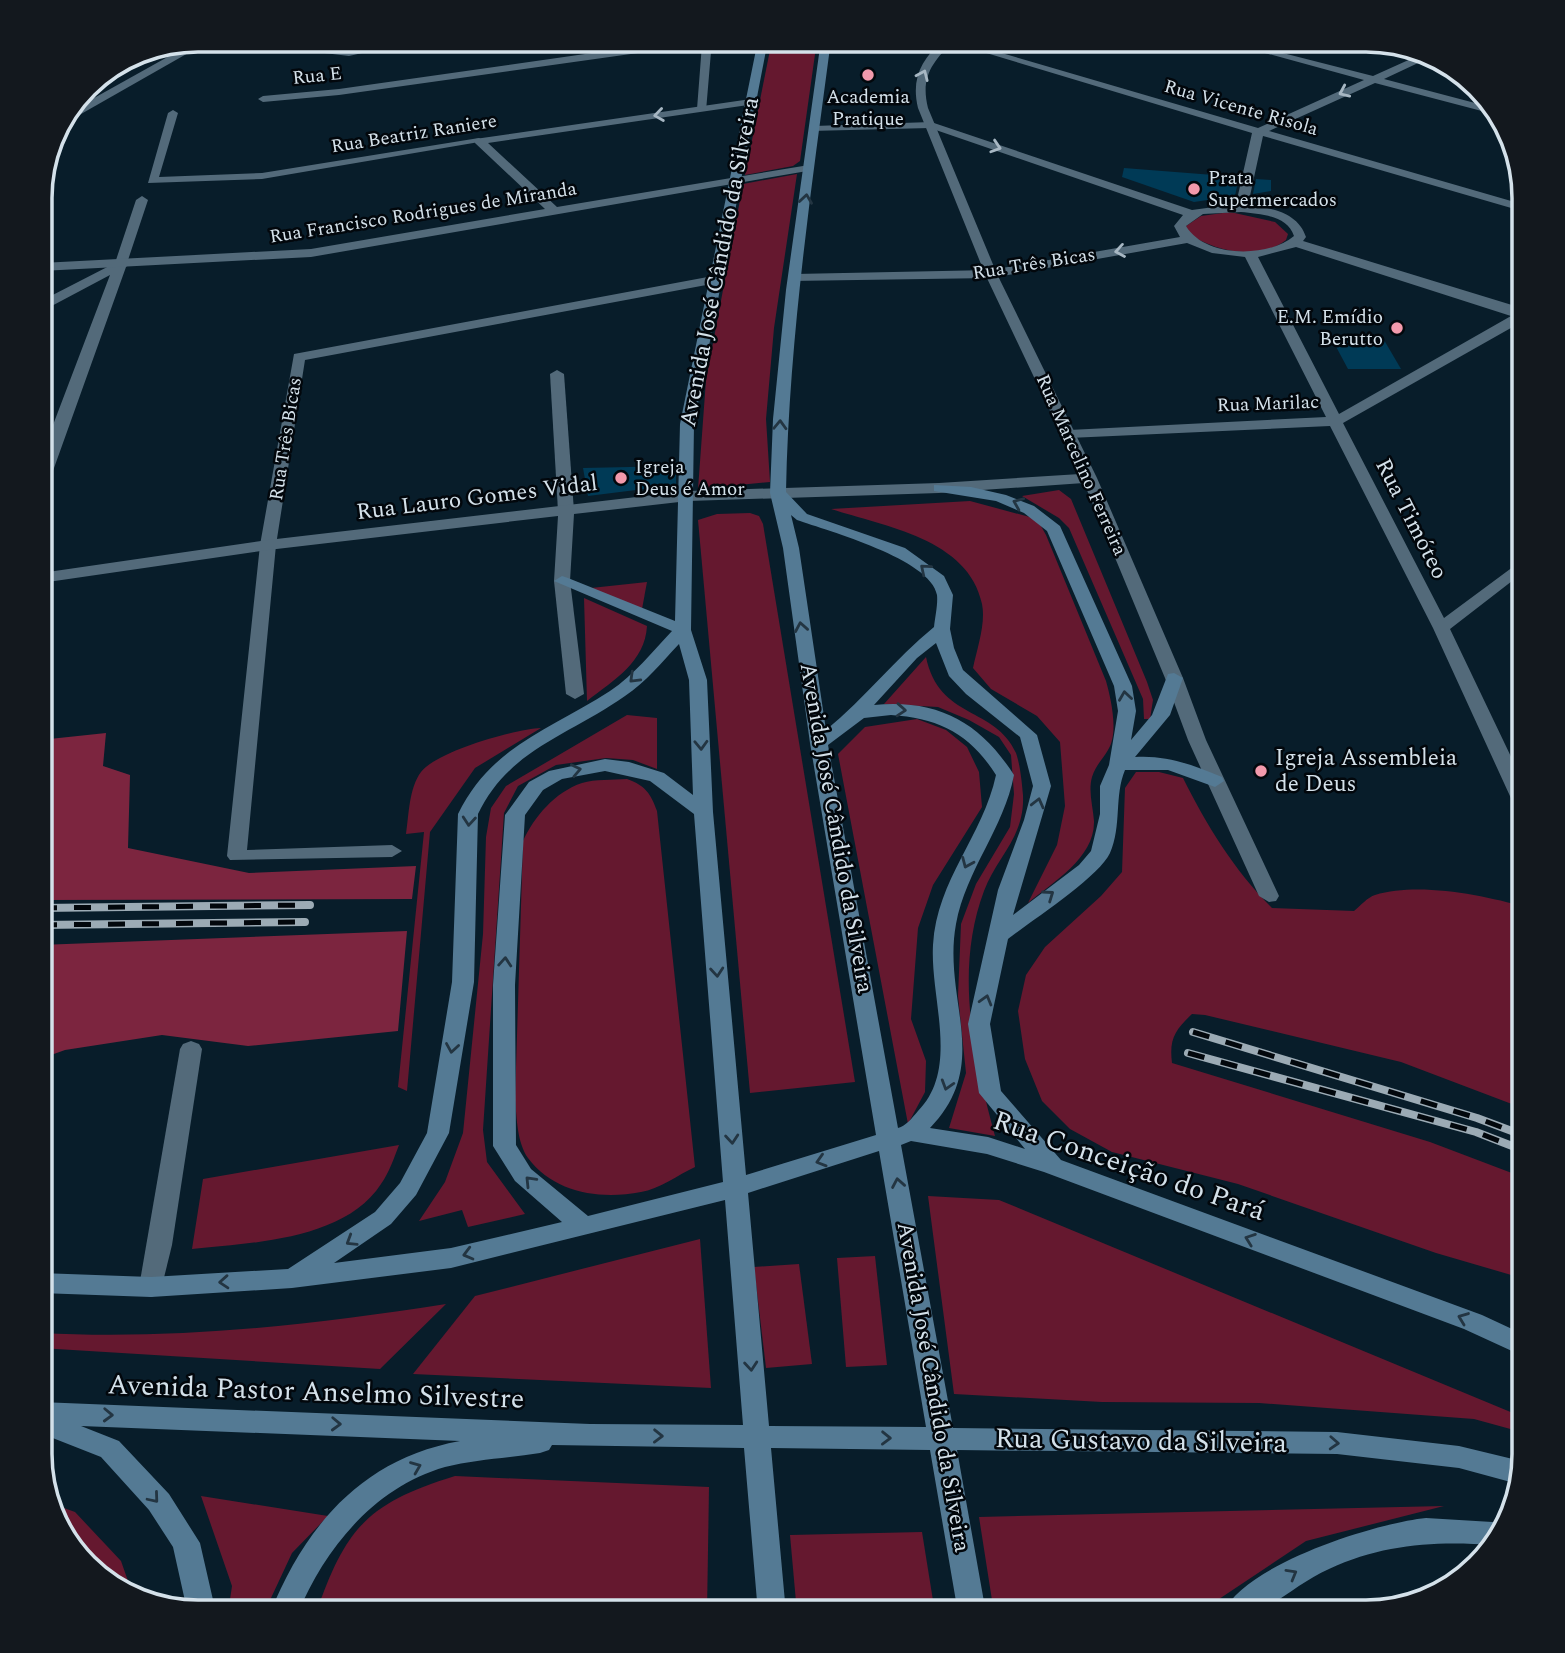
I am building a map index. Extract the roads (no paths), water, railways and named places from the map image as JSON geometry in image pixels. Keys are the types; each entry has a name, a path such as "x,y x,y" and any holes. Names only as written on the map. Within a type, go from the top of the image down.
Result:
{"main road":[{"name":"Avenida José Cândido da Silveira","path":"761,52 713,280 687,424 688,496 683,630 698,680 703,812 771,1600"},
{"name":"Avenida José Cândido da Silveira","path":"824,53 780,419 778,493 791,548 819,743 970,1600"},
{"path":"939,488 1011,500 1042,516 1054,528 1123,686 1127,711 1118,765 1109,786 1110,814 1100,853 1086,869 996,938"},
{"path":"778,493 802,517 883,544 916,562 938,579 945,595 942,629 945,648 955,672 972,690 1028,735 1042,786 996,938 989,989 979,1024 990,1093 1052,1166"},
{"path":"292,1278 383,1218 408,1189 438,1133 463,982 468,814 475,793 501,765 619,692 683,630 562,581"},
{"path":"819,743 855,715 911,654 942,629"},
{"path":"1118,765 1155,726 1171,695 1174,678"},
{"path":"855,715 886,709 920,711 949,718 992,752 1005,775 1000,805 967,860 946,924 941,951 952,1055 950,1079 944,1096 911,1133"},
{"path":"1118,765 1150,759 1183,767 1215,781"},
{"path":"582,1226 523,1175 505,1146 502,1095 504,985 515,815 536,786 556,775 605,765 629,768 657,778 676,789 703,812"},
{"name":"Rua Conceição do Pará","path":"582,1226 698,1199 911,1133 988,1146 1052,1166 1473,1322 1512,1341"},
{"path":"52,1283 151,1287 292,1278 451,1258 582,1226"},
{"name":"Avenida Pastor Anselmo Silvestre","path":"52,1413 590,1435"},
{"path":"52,1426 110,1449 159,1502 186,1543 199,1600"},
{"path":"289,1600 324,1537 354,1505 391,1477 444,1456 590,1435"},
{"name":"Rua Gustavo da Silveira","path":"590,1435 1337,1443 1460,1457 1511,1470"},
{"path":"1251,1600 1258,1593 1305,1567 1368,1542 1418,1531 1490,1533"}],"street":[{"name":"Rua E","path":"263,99 339,92 620,52"},
{"path":"702,109 706,52"},
{"name":"Rua Marcelino Ferreira","path":"935,53 918,79 917,90 991,274 1089,478 1215,781 1269,896"},
{"name":"Rua Vicente Risola","path":"989,53 1512,205"},
{"path":"1271,53 1481,108"},
{"path":"85,108 181,54"},
{"path":"1241,208 1258,132 1415,61"},
{"name":"Rua Beatriz Raniere","path":"173,113 152,181 261,176 751,102"},
{"path":"814,129 931,125 1191,214"},
{"path":"480,141 555,212"},
{"name":"Rua Francisco Rodrigues de Miranda","path":"53,266 312,253 809,168"},
{"path":"53,442 124,263 142,200"},
{"path":"1241,208 1272,214 1294,224 1300,237 1296,243 1278,251 1250,254 1214,250 1188,239 1180,226 1191,214 1205,210 1241,208"},
{"name":"Rua Três Bicas","path":"795,278 991,274 1188,239"},
{"path":"1296,243 1512,311"},
{"name":"Rua Timóteo","path":"1250,254 1441,628 1512,779"},
{"path":"53,300 124,263"},
{"name":"Rua Três Bicas","path":"393,851 237,856 268,545 299,357 713,280"},
{"name":"Rua Marilac","path":"1069,434 1336,421 1512,322"},
{"path":"557,373 566,511 562,581 575,694"},
{"path":"53,424 58,424"},
{"name":"Rua Lauro Gomes Vidal","path":"53,576 268,545 688,496 939,488 1089,478"},
{"path":"1441,628 1512,574"},
{"path":"151,1287 191,1049"}],"railway":[{"path":"52,908 310,905"},
{"path":"52,925 305,922"},
{"path":"1193,1032 1477,1118 1512,1131"},
{"path":"1188,1053 1476,1132 1512,1146"}],"place":[{"name":"Academia Pratique","path":"868,75"},
{"name":"Prata Supermercados","path":"1194,189"},
{"name":"E.M. Emídio Berutto","path":"1397,328"},
{"name":"Igreja Deus é Amor","path":"621,478"},
{"name":"Igreja Assembleia de Deus","path":"1261,771"}]}
